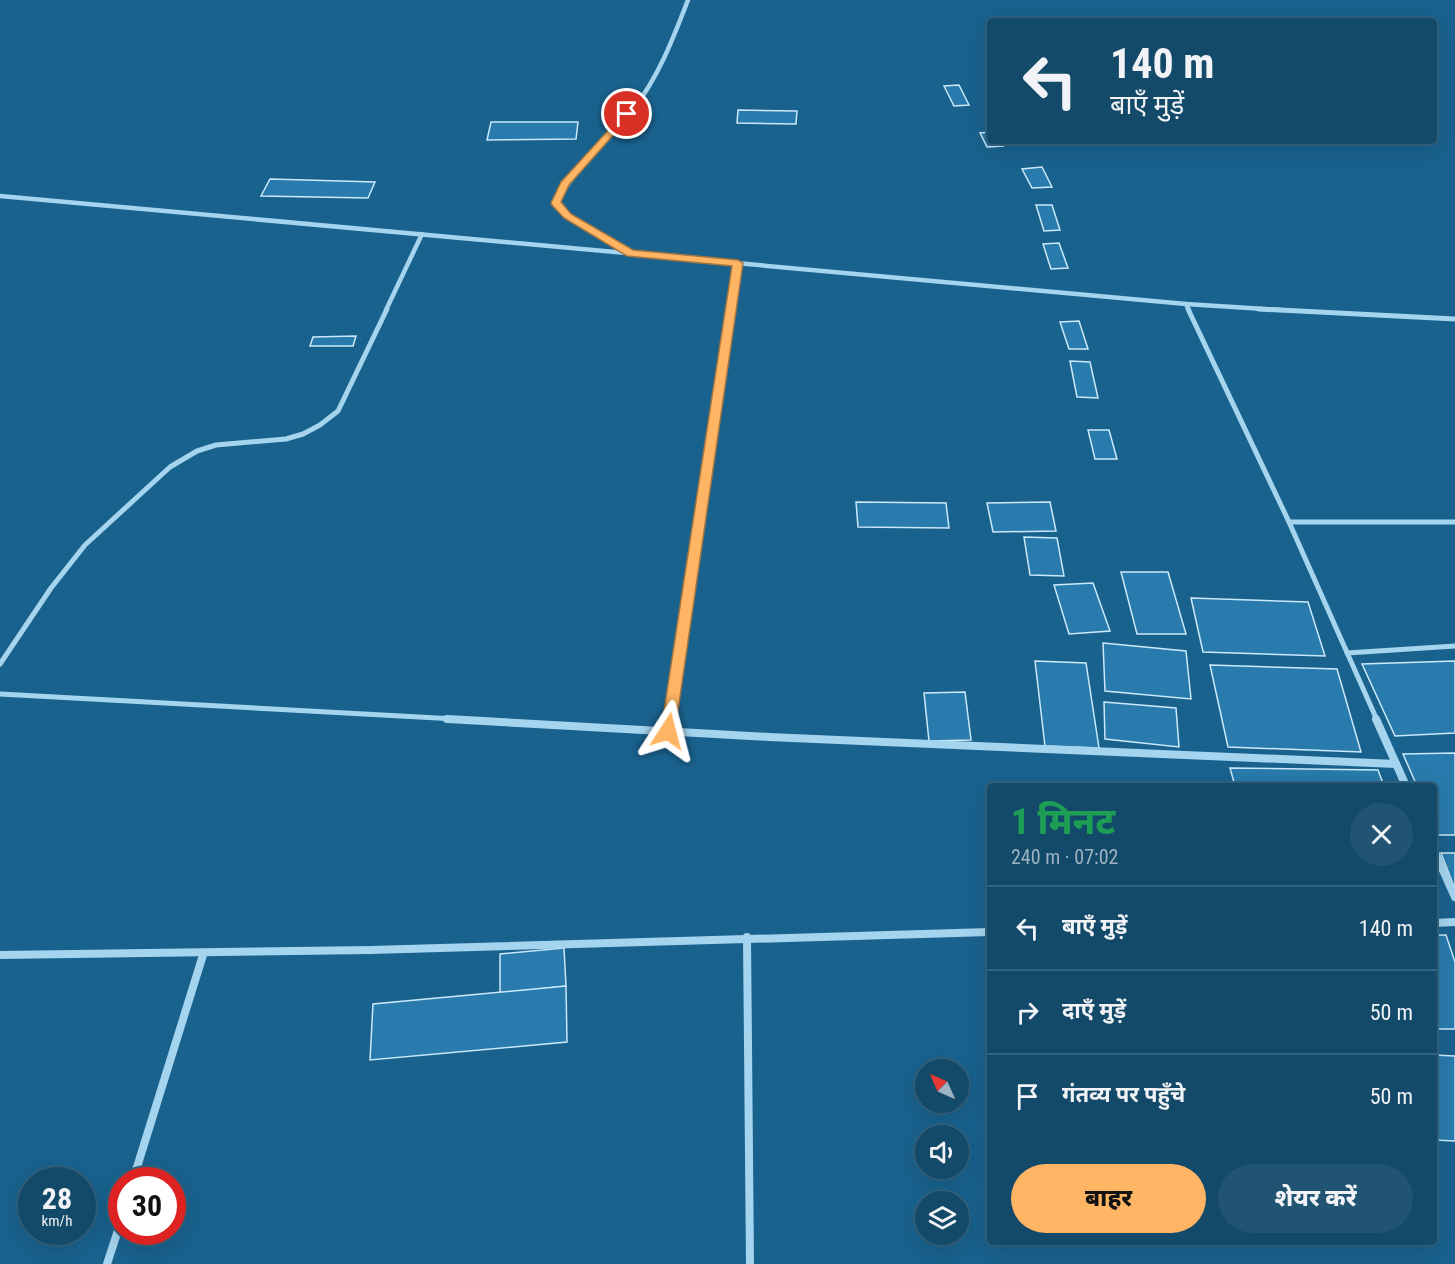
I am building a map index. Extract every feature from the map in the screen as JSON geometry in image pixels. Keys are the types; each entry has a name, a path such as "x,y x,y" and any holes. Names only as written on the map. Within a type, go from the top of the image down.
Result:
{"street":[{"path":"631,253 567,216 556,203 565,184 643,97 661,64 688,0"},
{"path":"0,196 1186,304 1455,320"},
{"path":"0,664 63,573 86,545 146,488 181,460 197,451 216,445 280,441 298,437 321,425 338,411 422,234"},
{"path":"668,731 738,263"},
{"path":"1186,304 1289,522 1405,783"},
{"path":"1289,522 1455,522"},
{"path":"1347,653 1455,646"},
{"path":"0,694 668,731 1396,764"},
{"path":"1437,857 1455,897"},
{"path":"1437,923 1455,922"},
{"path":"0,954 203,955 747,937 987,932"},
{"path":"747,937 750,1264"},
{"path":"137,1167 203,955"},
{"path":"107,1264 113,1245"}],"building":[{"path":"959,85 969,105 954,106 944,86"},
{"path":"738,110 797,111 796,124 737,123"},
{"path":"491,122 578,122 576,139 487,140"},
{"path":"987,132 987,144 1002,144 1003,146 987,147 980,133"},
{"path":"1042,167 1052,187 1032,188 1022,169"},
{"path":"270,179 375,182 368,198 261,196"},
{"path":"1036,205 1052,205 1060,230 1044,231"},
{"path":"1059,243 1068,268 1051,269 1043,244"},
{"path":"1079,321 1088,349 1069,349 1060,322"},
{"path":"356,336 353,346 310,346 313,337"},
{"path":"1070,361 1090,362 1098,398 1077,397"},
{"path":"1088,430 1109,430 1117,459 1095,459"},
{"path":"856,502 946,503 949,528 858,527"},
{"path":"1050,502 1056,531 993,532 987,503"},
{"path":"1024,537 1057,538 1064,576 1030,575"},
{"path":"1121,572 1168,572 1186,634 1137,634"},
{"path":"1093,583 1110,631 1069,634 1054,585"},
{"path":"1191,598 1308,602 1325,656 1203,652"},
{"path":"1103,643 1186,651 1191,699 1105,691"},
{"path":"1035,661 1086,663 1099,748 1045,746"},
{"path":"1455,661 1455,733 1395,736 1362,664"},
{"path":"1210,665 1337,669 1361,752 1228,747"},
{"path":"965,692 971,740 929,741 924,693"},
{"path":"1104,702 1176,708 1179,747 1105,739"},
{"path":"1455,753 1455,835 1438,835 1437,783 1416,783 1403,754"},
{"path":"1230,768 1378,770 1383,783 1234,783"},
{"path":"1441,853 1455,853 1455,889"},
{"path":"1437,935 1446,935 1455,962 1455,1029 1437,1029"},
{"path":"564,948 566,986 500,993 500,954"},
{"path":"566,986 567,1042 370,1060 373,1004"},
{"path":"1437,1055 1455,1056 1455,1141 1437,1140"}],"route":[{"path":"627,114 565,184 556,203 567,216 631,253 738,263 668,731"}]}
